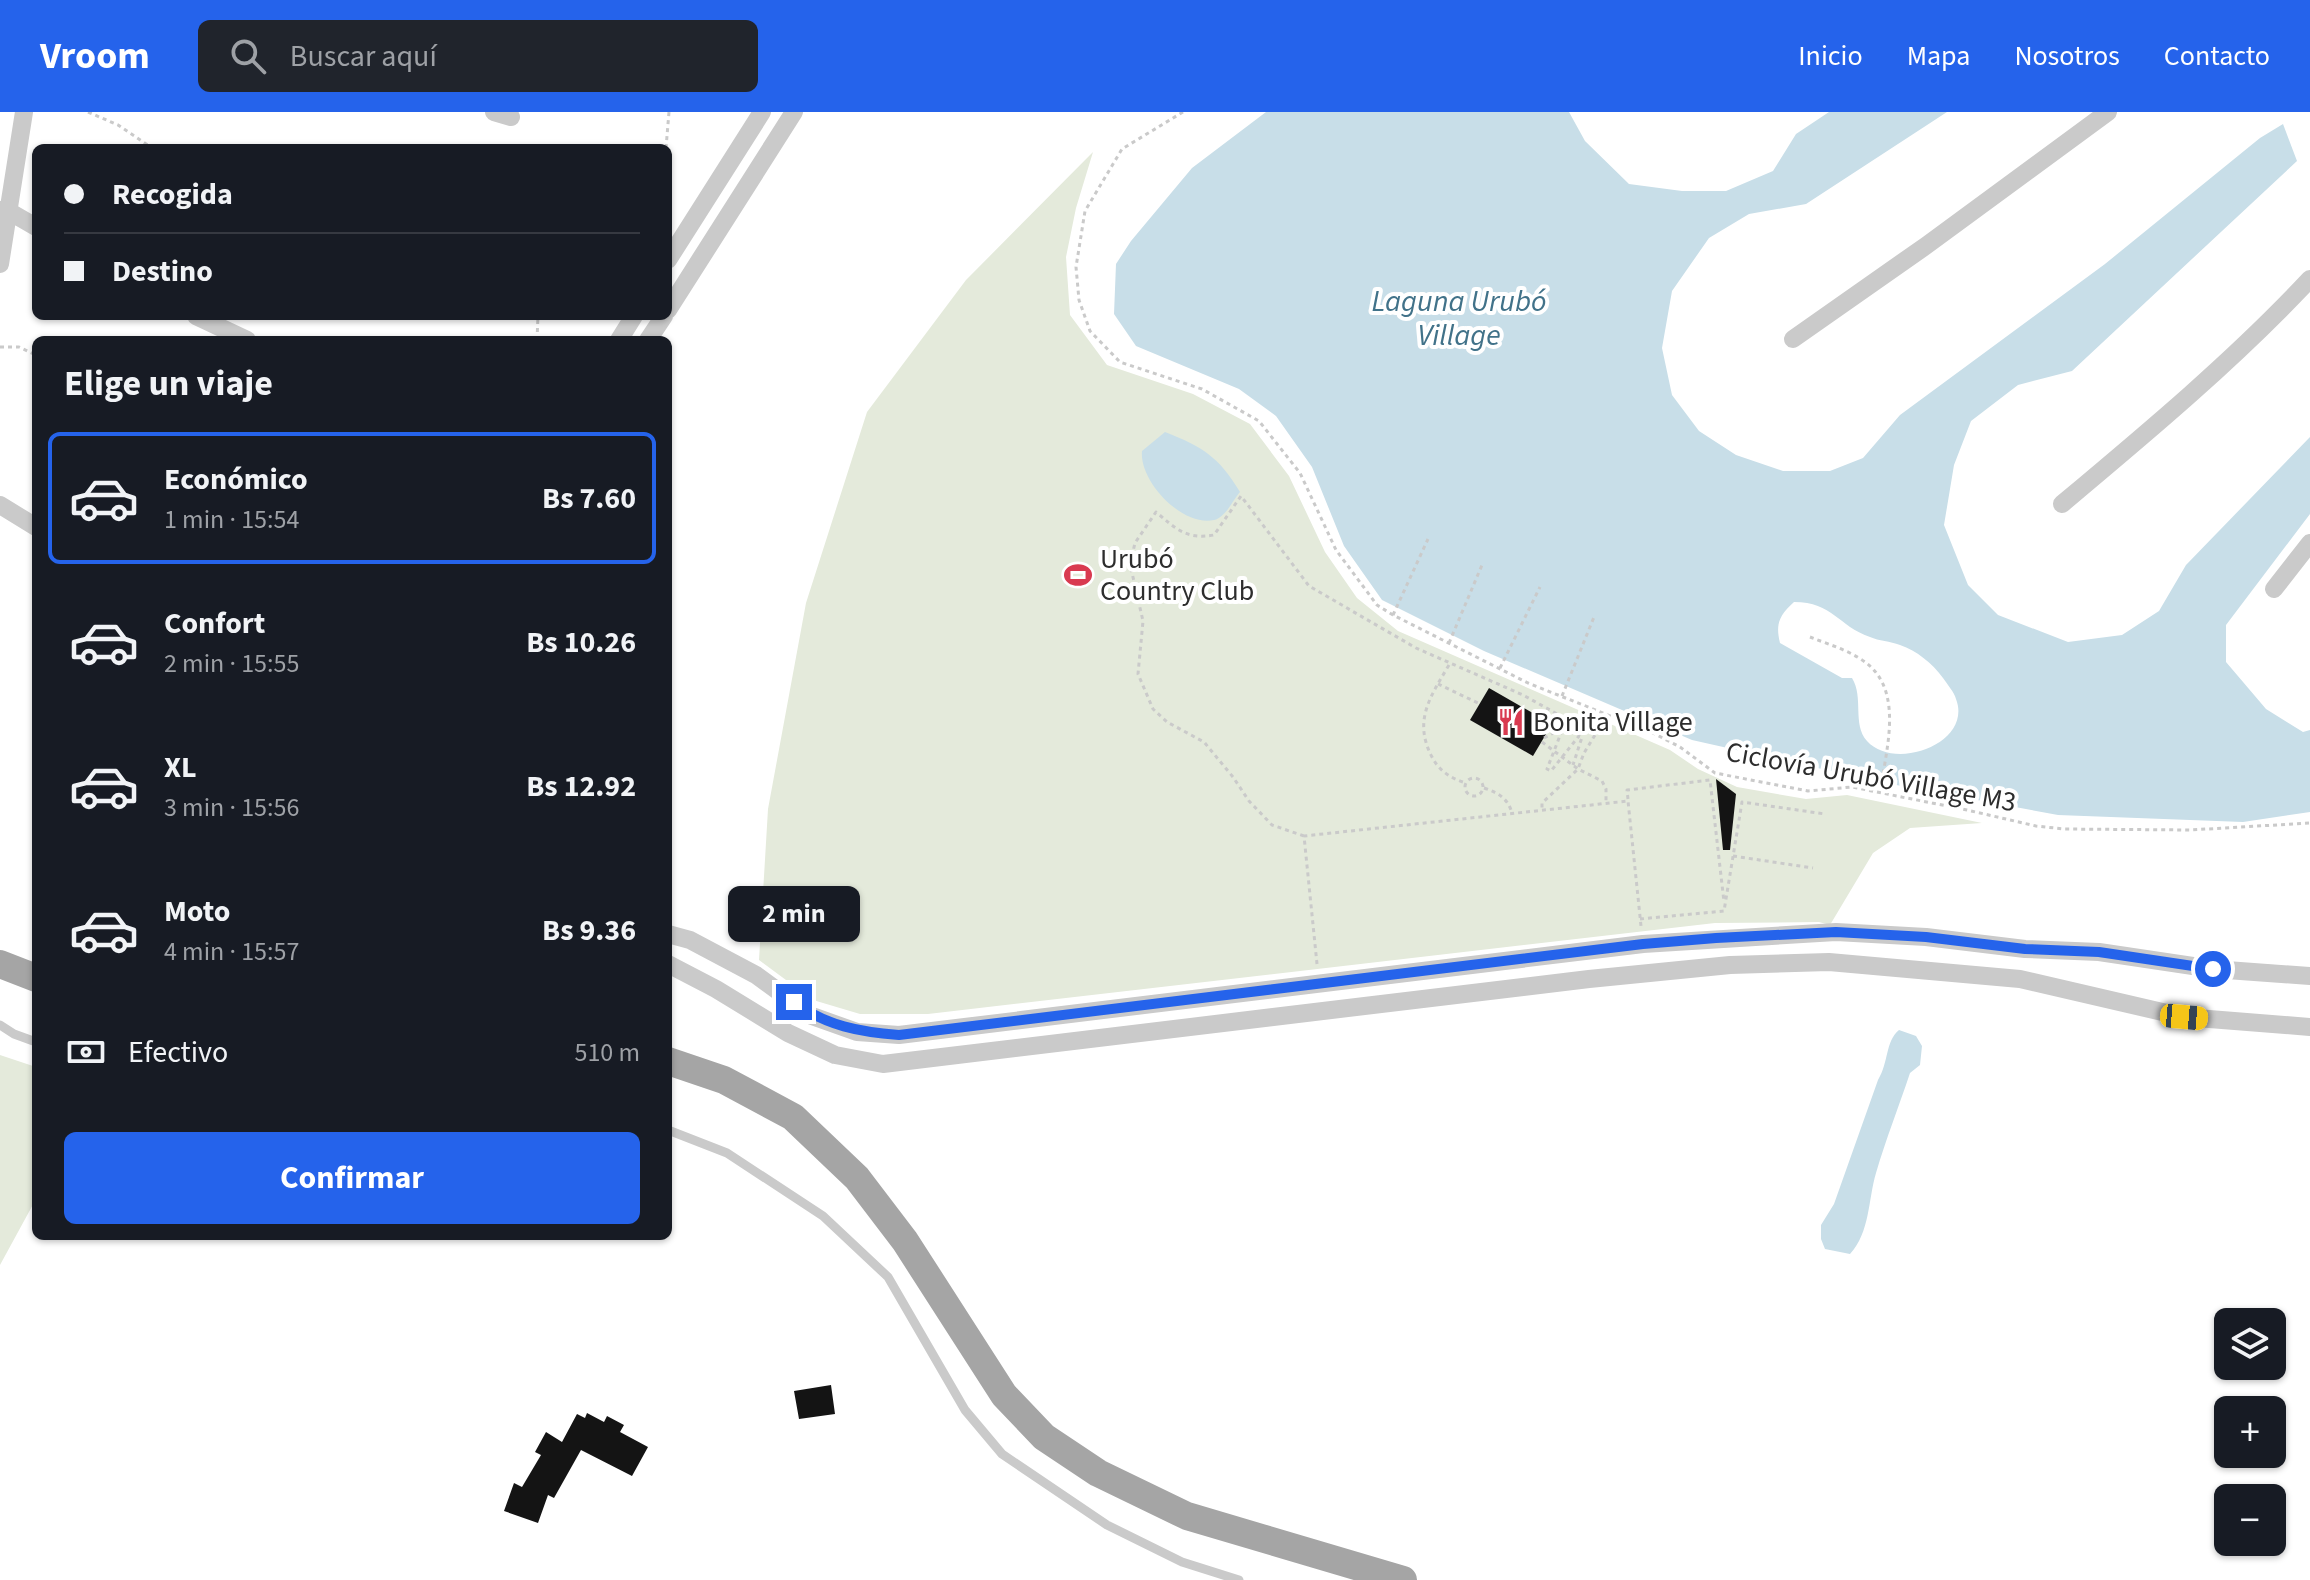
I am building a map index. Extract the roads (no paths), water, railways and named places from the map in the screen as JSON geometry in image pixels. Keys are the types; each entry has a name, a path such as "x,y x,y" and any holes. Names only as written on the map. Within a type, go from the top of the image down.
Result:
{"main road":[{"path":"0,964 32,976"},
{"path":"672,1062 724,1080 793,1117 857,1178 905,1241 1004,1395 1044,1437 1098,1473 1187,1516 1403,1580"}],"street":[{"path":"0,264 5,211 24,112"},
{"path":"672,254 762,112"},
{"path":"672,304 794,112"},
{"path":"1793,339 2108,112"},
{"path":"5,211 32,225"},
{"path":"2062,504 2265,327 2310,279"},
{"path":"204,320 238,336"},
{"path":"0,505 32,525"},
{"path":"2274,589 2310,543"},
{"path":"672,935 690,940 756,975 812,1016 857,1032 899,1035 1586,951 1716,938 1851,933 1926,937 2025,949 2099,952 2213,969 2310,976"},
{"path":"1586,951 1589,979"},
{"path":"672,966 788,1033 835,1055 883,1064 1589,979 1730,965 1829,962 2020,979 2184,1017 2310,1027"},
{"path":"850,1058 857,1032"}],"lane":[{"path":"0,1025 32,1041"},
{"path":"672,1132 727,1153 823,1216 888,1277 965,1410 1002,1454 1107,1525 1182,1562 1239,1580"}],"water":[{"name":"Laguna Urubó Village","path":"1266,112 1569,112 1585,141 1629,184 1682,191 1726,191 1773,171 1796,134 1829,112 1947,112 1806,204 1749,214 1709,238 1672,291 1662,348 1672,395 1699,431 1736,455 1783,471 1830,471 1863,458 1900,415 2105,264 2260,138 2283,124 2297,161 2072,371 2018,385 1971,421 1954,465 1944,525 1968,585 1998,615 2068,642 2122,635 2159,611 2186,565 2310,437 2310,514 2226,625 2226,662 2266,709 2303,732 2310,730 2310,812 2243,822 2058,815 1880,782 1692,740 1484,651 1382,600 1344,546 1312,467 1276,416 1239,389 1136,346 1114,314 1116,264 1131,241 1192,168","holes":["1794,602 1827,610 1859,632 1912,651 1934,667 1954,694 1958,715 1953,728 1943,740 1912,753 1895,754 1880,750 1867,741 1860,727 1857,693 1852,678 1842,678 1780,643 1778,630 1782,615"]},
{"path":"1165,432 1209,454 1240,492 1218,519 1202,520 1176,509 1147,475 1142,451"},
{"path":"1899,1030 1916,1036 1922,1046 1920,1065 1910,1073 1880,1160 1865,1226 1857,1245 1850,1254 1825,1249 1821,1225 1834,1204 1889,1046"}],"place":[{"name":"Urubó Country Club","path":"1078,575"},
{"name":"Bonita Village","path":"1511,722"}]}
